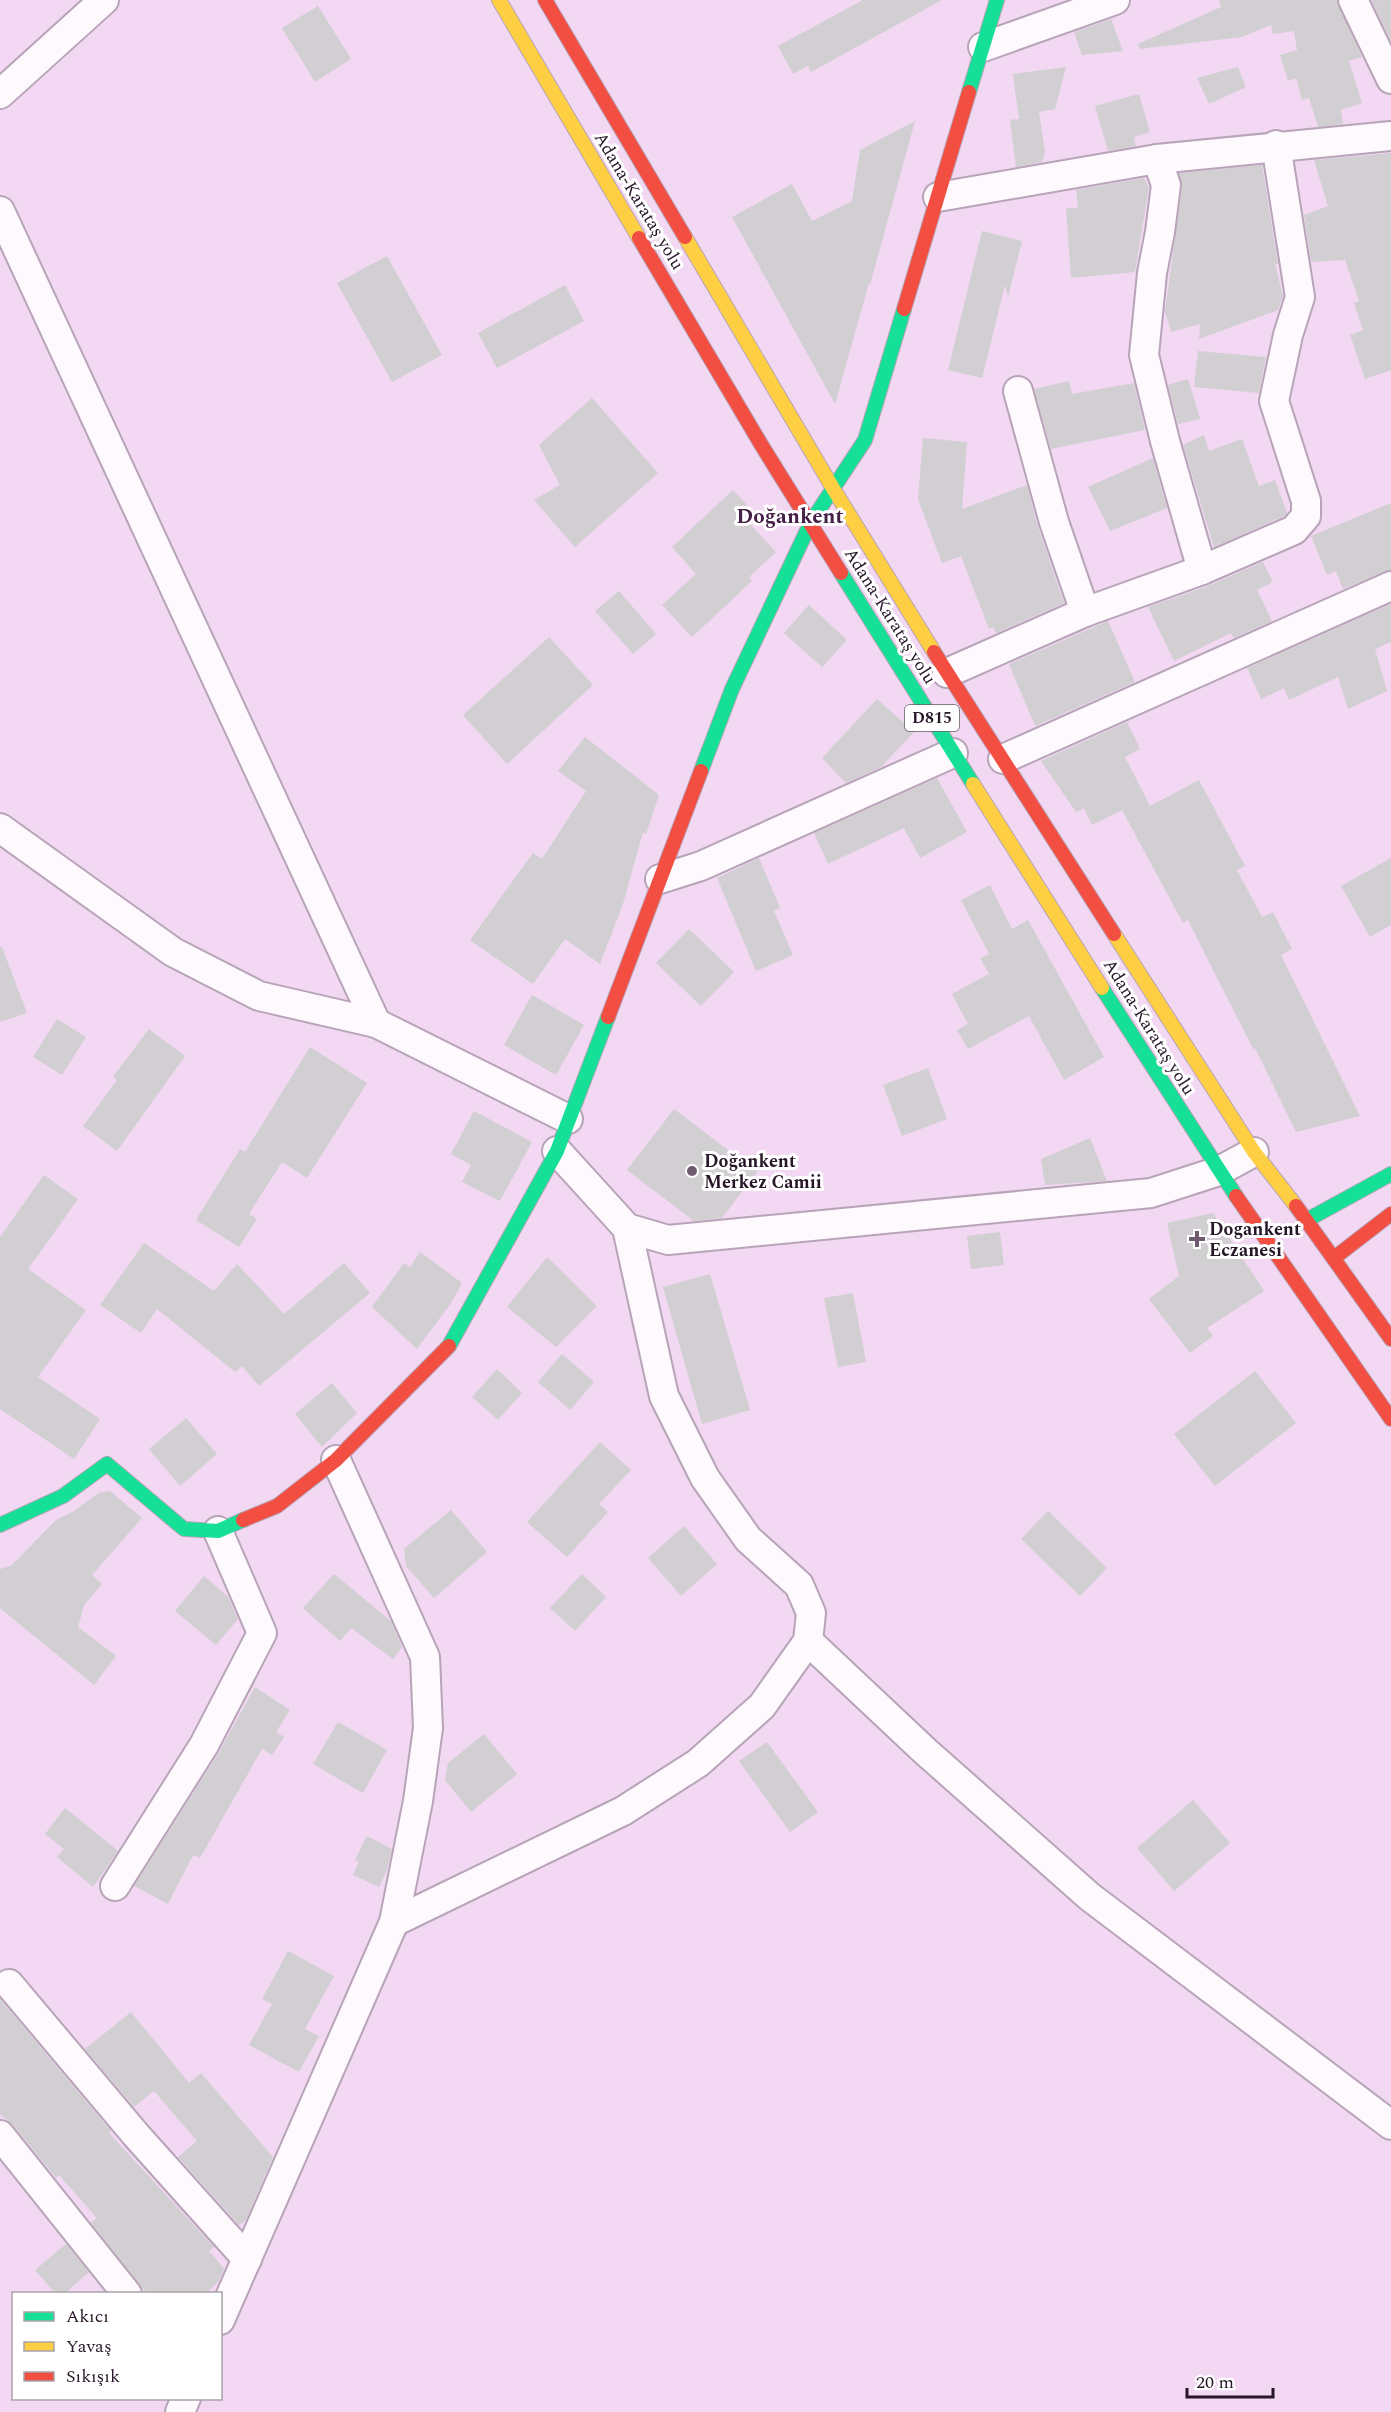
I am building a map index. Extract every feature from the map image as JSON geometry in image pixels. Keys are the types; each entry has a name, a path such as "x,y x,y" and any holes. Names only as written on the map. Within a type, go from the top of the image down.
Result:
{"main road":[{"name":"Adana-Karataş yolu","path":"499,0 762,446 953,753 1219,1171 1391,1419"},
{"name":"Adana-Karataş yolu","path":"544,0 834,490 947,673 1254,1152 1307,1220 1391,1339"},
{"path":"0,1525 63,1497 107,1464 184,1529 218,1531 277,1506 336,1460 447,1349 557,1151 732,689 811,522 866,440 997,0"},
{"path":"1307,1220 1391,1174"},
{"path":"1334,1257 1391,1214"}],"street":[{"path":"0,94 78,9 104,0"},
{"path":"983,47 1115,0"},
{"path":"1353,0 1391,79"},
{"path":"938,197 1157,159 1276,145 1391,136"},
{"path":"947,673 1084,612 1202,570 1294,530 1306,516 1306,501 1274,401 1288,335 1300,297 1276,145"},
{"path":"1157,159 1166,185 1152,273 1144,355 1165,441 1202,570"},
{"path":"0,211 376,1023"},
{"path":"1018,392 1054,522 1084,612"},
{"path":"1003,759 1391,586"},
{"path":"660,879 701,866 953,753"},
{"path":"0,828 173,952 258,996 376,1023 568,1119"},
{"path":"394,1922 623,1811 698,1763 762,1706 808,1641 811,1613 798,1585 748,1539 705,1478 664,1396 627,1228 557,1151"},
{"path":"627,1228 668,1240 1151,1193 1219,1171 1254,1152"},
{"path":"222,2315 394,1922 418,1801 428,1728 425,1657 336,1460"},
{"path":"115,1887 204,1745 262,1633 218,1531"},
{"path":"808,1641 925,1751 1090,1897 1391,2125"},
{"path":"9,1984 136,2135 247,2259"},
{"path":"0,2135 125,2292"}],"building":[{"path":"863,0 942,0 811,72 808,66 793,74 778,46"},
{"path":"1219,0 1337,0 1362,57 1349,61 1362,103 1341,110 1343,124 1318,127 1309,98 1302,100 1296,78 1288,81 1280,55 1297,50 1294,31 1273,34 1271,25 1242,37 1140,49 1138,44 1221,7"},
{"path":"1371,0 1391,0 1391,41"},
{"path":"318,6 351,59 315,82 282,28"},
{"path":"1111,19 1123,51 1082,55 1074,32"},
{"path":"1066,67 1055,109 1039,112 1045,152 1042,162 1016,167 1010,120 1019,119 1013,74"},
{"path":"1238,67 1246,87 1209,104 1197,78"},
{"path":"1139,94 1150,132 1134,137 1136,146 1108,151 1095,106"},
{"path":"915,121 835,404 732,217 792,184 812,221 852,201 860,150"},
{"path":"1391,153 1391,370 1365,379 1350,335 1363,330 1354,303 1359,301 1345,260 1311,262 1304,215 1328,206 1314,160"},
{"path":"1262,165 1278,264 1275,264 1283,296 1278,310 1199,339 1200,324 1171,332 1165,311 1182,187 1179,173"},
{"path":"1144,178 1149,187 1135,272 1071,278 1066,208 1078,208 1076,190"},
{"path":"982,231 1022,241 1008,297 1005,285 982,378 948,370"},
{"path":"387,256 442,355 392,382 337,283"},
{"path":"565,285 584,321 497,368 478,333"},
{"path":"1198,351 1266,357 1259,393 1194,387"},
{"path":"1188,379 1200,419 1178,424 1168,385"},
{"path":"1069,381 1072,394 1134,383 1145,430 1051,449 1034,389"},
{"path":"592,398 658,473 575,547 534,500 560,485 539,445"},
{"path":"1204,435 1209,451 1242,439 1259,486 1275,480 1287,513 1214,547 1183,445"},
{"path":"923,438 967,442 962,509 1027,485 1038,527 1064,603 996,633 993,627 989,629 961,556 942,563 918,499"},
{"path":"1153,458 1167,508 1110,531 1088,487"},
{"path":"733,490 758,517 750,524 776,552 749,577 752,581 692,637 662,605 696,574 672,547"},
{"path":"1391,503 1391,570 1343,589 1336,571 1327,575 1311,536"},
{"path":"1263,562 1273,582 1257,590 1272,621 1234,638 1231,633 1174,661 1148,607 1208,586"},
{"path":"619,591 656,634 633,654 595,611"},
{"path":"1391,604 1391,642 1375,649 1387,691 1348,709 1338,677 1289,700 1284,688 1261,699 1247,668"},
{"path":"809,605 847,640 822,667 784,633"},
{"path":"1108,621 1135,682 1035,726 1009,664"},
{"path":"549,637 593,685 507,764 463,715"},
{"path":"877,699 914,732 881,767 846,783 822,758"},
{"path":"1127,722 1140,749 1125,757 1150,806 1199,780 1245,866 1237,870 1262,917 1273,912 1292,949 1281,955 1360,1116 1296,1132 1188,920 1183,923 1122,810 1092,825 1084,808 1076,812 1041,761"},
{"path":"585,737 659,795 646,834 643,832 623,904 600,964 565,939 533,984 470,940 533,853 542,859 586,791 558,771"},
{"path":"937,778 967,832 920,858 904,828 828,864 814,833"},
{"path":"759,858 780,908 774,911 793,955 756,971 717,878"},
{"path":"1391,858 1391,925 1370,937 1341,886"},
{"path":"990,885 1012,929 1028,920 1104,1057 1064,1080 1029,1016 968,1049 957,1030 968,1024 952,994 989,974 980,958 989,954 961,900"},
{"path":"689,929 734,972 701,1006 656,963"},
{"path":"0,947 2,947 27,1013 0,1022"},
{"path":"532,995 584,1025 556,1075 504,1045"},
{"path":"57,1019 86,1037 62,1075 33,1057"},
{"path":"149,1029 185,1056 117,1151 83,1126 117,1080 113,1077"},
{"path":"310,1047 367,1083 307,1178 282,1162 249,1214 257,1219 239,1247 196,1220 240,1149 245,1152"},
{"path":"928,1068 947,1119 902,1136 883,1085"},
{"name":"Doğankent Merkez Camii","path":"674,1109 757,1172 722,1218 694,1221 627,1170"},
{"path":"474,1111 532,1142 500,1201 462,1182 471,1165 451,1154"},
{"path":"1090,1138 1107,1181 1045,1185 1041,1159"},
{"path":"44,1175 78,1199 28,1269 86,1310 38,1377 100,1419 74,1459 0,1409 0,1237"},
{"path":"1213,1213 1264,1291 1207,1328 1213,1336 1190,1353 1149,1299 1179,1276 1167,1223"},
{"path":"1000,1232 1004,1265 971,1269 967,1236"},
{"path":"144,1243 214,1291 237,1264 284,1314 344,1263 370,1293 259,1386 242,1366 235,1372 157,1309 141,1333 100,1305"},
{"path":"420,1252 462,1283 451,1303 417,1349 372,1307 404,1263 410,1267"},
{"path":"547,1257 597,1306 556,1347 507,1307"},
{"path":"710,1274 750,1410 702,1424 663,1287"},
{"path":"853,1293 866,1362 838,1367 824,1298"},
{"path":"562,1354 594,1382 570,1410 538,1382"},
{"path":"497,1369 522,1393 498,1420 472,1397"},
{"path":"1255,1371 1296,1423 1215,1486 1174,1434"},
{"path":"332,1383 357,1413 322,1447 295,1414"},
{"path":"186,1418 217,1454 180,1486 149,1449"},
{"path":"600,1442 631,1470 599,1504 608,1512 567,1557 527,1522"},
{"path":"110,1491 142,1518 92,1575 102,1584 84,1605 78,1627 116,1656 94,1685 0,1608 0,1569 11,1566 56,1520 74,1511 99,1493"},
{"path":"451,1510 487,1552 434,1598 406,1566 404,1549"},
{"path":"1048,1511 1107,1568 1080,1596 1021,1539"},
{"path":"684,1526 717,1564 681,1596 648,1558"},
{"path":"334,1574 391,1621 402,1647 393,1659 351,1628 340,1641 303,1608"},
{"path":"582,1574 606,1597 575,1631 550,1608"},
{"path":"204,1576 228,1597 238,1619 216,1645 175,1611"},
{"path":"255,1687 290,1710 276,1732 284,1737 272,1755 262,1749 200,1858 193,1855 168,1904 134,1886 218,1754"},
{"path":"338,1722 387,1750 363,1793 313,1764"},
{"path":"484,1734 517,1774 471,1812 445,1780 448,1763"},
{"path":"767,1742 818,1812 790,1832 739,1761"},
{"path":"1193,1800 1230,1843 1174,1891 1137,1848"},
{"path":"65,1808 118,1851 93,1887 57,1857 64,1849 45,1834"},
{"path":"367,1836 392,1849 387,1870 379,1887 353,1875 359,1862 355,1860"},
{"path":"288,1951 334,1976 305,2029 319,2036 299,2072 249,2045 272,2004 262,1999"},
{"path":"0,1999 111,2131 109,2133 214,2247 209,2251 224,2269 218,2282 207,2292 145,2292 91,2223 97,2218 59,2175 56,2178 13,2125 0,2114"},
{"path":"131,2012 189,2083 201,2073 273,2157 246,2220 239,2225 178,2157 197,2141 154,2091 134,2107 85,2049"},
{"path":"66,2244 89,2272 66,2292 54,2292 35,2270"}],"traffic: fast":[{"path":"969,92 997,0"},
{"path":"701,771 732,689 811,522 865,440 904,309"},
{"path":"841,573 973,784"},
{"path":"1102,988 1236,1196"},
{"path":"449,1346 557,1151 608,1017"},
{"path":"1307,1220 1391,1174"},
{"path":"0,1525 63,1496 107,1464 184,1529 218,1531 243,1520"}],"traffic: slow":[{"path":"499,0 639,238"},
{"path":"685,237 834,490 934,652"},
{"path":"973,784 1102,988"},
{"path":"1114,934 1254,1152 1296,1206"}],"traffic: jam":[{"path":"545,0 685,237"},
{"path":"904,309 969,92"},
{"path":"639,238 762,446 841,573"},
{"path":"934,652 1114,934"},
{"path":"608,1017 701,771"},
{"path":"1236,1196 1391,1419"},
{"path":"1296,1206 1391,1339"},
{"path":"1334,1258 1391,1214"},
{"path":"243,1520 277,1506 336,1460 449,1346"}],"place":[{"name":"Doğankent Merkez Camii","path":"692,1171"},
{"name":"Dogankent Eczanesi","path":"1197,1239"}],"district":[{"name":"Doğankent","path":"790,517"}]}
